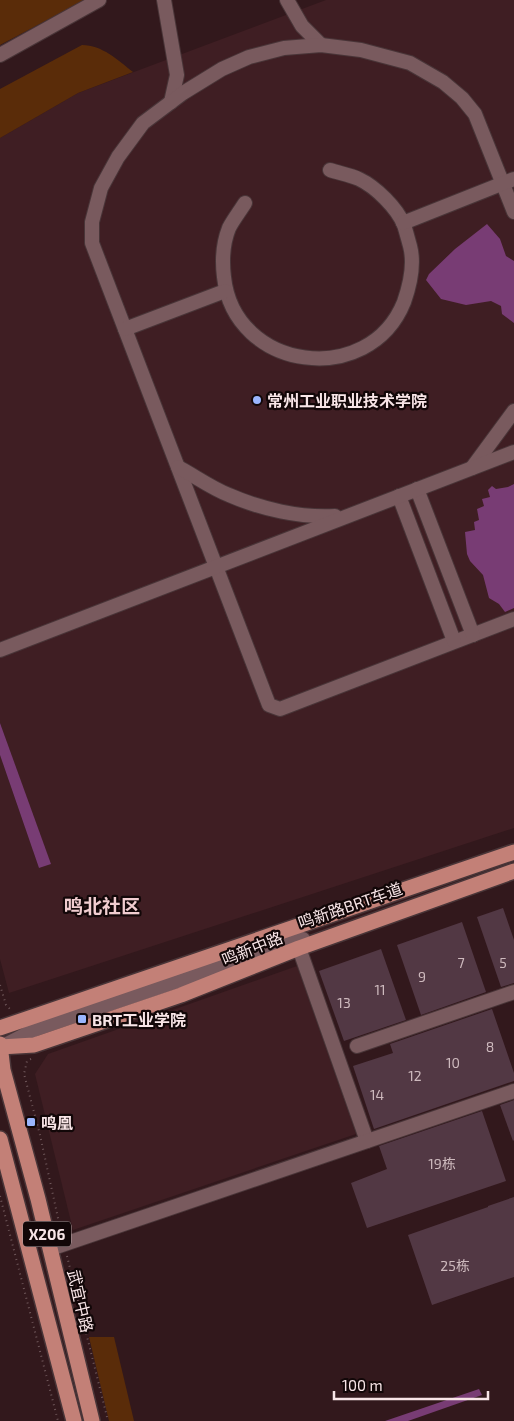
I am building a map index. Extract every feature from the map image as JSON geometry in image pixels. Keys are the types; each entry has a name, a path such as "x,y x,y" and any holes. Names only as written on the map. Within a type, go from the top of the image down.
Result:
{"main road":[{"name":"鸣新中路","path":"0,1029 514,852"},
{"name":"鸣新中路","path":"0,1046 34,1045 181,995 299,948 514,870"},
{"name":"武宜中路","path":"0,1046 3,1070 57,1246 92,1421"},
{"name":"X206","path":"0,1140 5,1182 74,1421"}],"street":[{"path":"0,54 98,0"},
{"path":"164,0 177,75 172,102"},
{"path":"287,0 302,26 321,45"},
{"path":"514,212 508,181 474,114 462,98 443,82 410,63 361,50 321,45 284,48 248,57 222,69 143,123 118,157 101,188 92,222 92,243 269,705 280,709 514,619"},
{"path":"245,202 229,229 222,260 225,291 239,319 261,341 289,356 320,360 351,354 378,338 399,314 410,285 412,254 403,223 385,198 360,180 330,170"},
{"path":"403,223 508,181"},
{"path":"125,329 225,291"},
{"path":"472,468 514,411"},
{"path":"0,650 514,452"},
{"path":"178,467 228,495 277,511 318,517 350,515"},
{"path":"417,489 473,635"},
{"path":"399,496 454,641"},
{"name":"鸣新路BRT车道","path":"0,1029 6,1031 38,1023 514,860"},
{"name":"鸣新路BRT车道","path":"0,1046 39,1028 514,870"},
{"path":"299,948 367,1141"},
{"path":"357,1046 514,992"},
{"path":"57,1246 514,1091"}],"path":[{"path":"34,1056 27,1061 24,1074 40,1135 57,1246 108,1421"},
{"path":"0,1196 58,1421"}],"shaded area":[{"path":"0,0 85,0 0,45"},
{"name":"常州工业职业技术学院","path":"326,0 514,0 514,828 9,993 0,959 0,755 39,868 50,864 0,723 0,138 78,93"},
{"path":"82,45 103,50 133,72 78,93 0,138 0,89"},
{"path":"487,224 500,239 506,256 514,261 514,323 502,314 501,306 491,301 466,305 441,299 426,280 429,274 455,249"},
{"path":"514,484 514,608 505,612 499,604 489,598 483,575 470,561 467,554 465,532 475,530 474,522 479,520 477,509 484,506 482,499 490,497 488,490 492,486 496,489"},
{"path":"0,723 51,864 39,868 0,755"},
{"path":"297,966 356,1134 73,1230 35,1074 48,1054"},
{"path":"89,1337 114,1337 134,1421 109,1421"},
{"path":"479,1389 482,1395 408,1421 385,1421"}],"building":[{"path":"503,908 514,940 514,983 501,987 477,917"},
{"path":"462,922 486,992 421,1015 397,945"},
{"path":"381,949 406,1020 344,1041 319,971"},
{"path":"492,1009 514,1073 514,1081 374,1129 353,1066 393,1053 390,1044"},
{"path":"514,1100 514,1140 513,1141 500,1105"},
{"path":"482,1111 506,1181 367,1228 351,1183 387,1169 379,1146"},
{"path":"514,1197 514,1277 432,1305 408,1235"}],"place":[{"name":"常州工业职业技术学院","path":"257,400"},
{"name":"BRT工业学院","path":"82,1019"},
{"name":"鸣凰","path":"31,1122"}],"district":[{"name":"鸣北社区","path":"102,905"}]}
